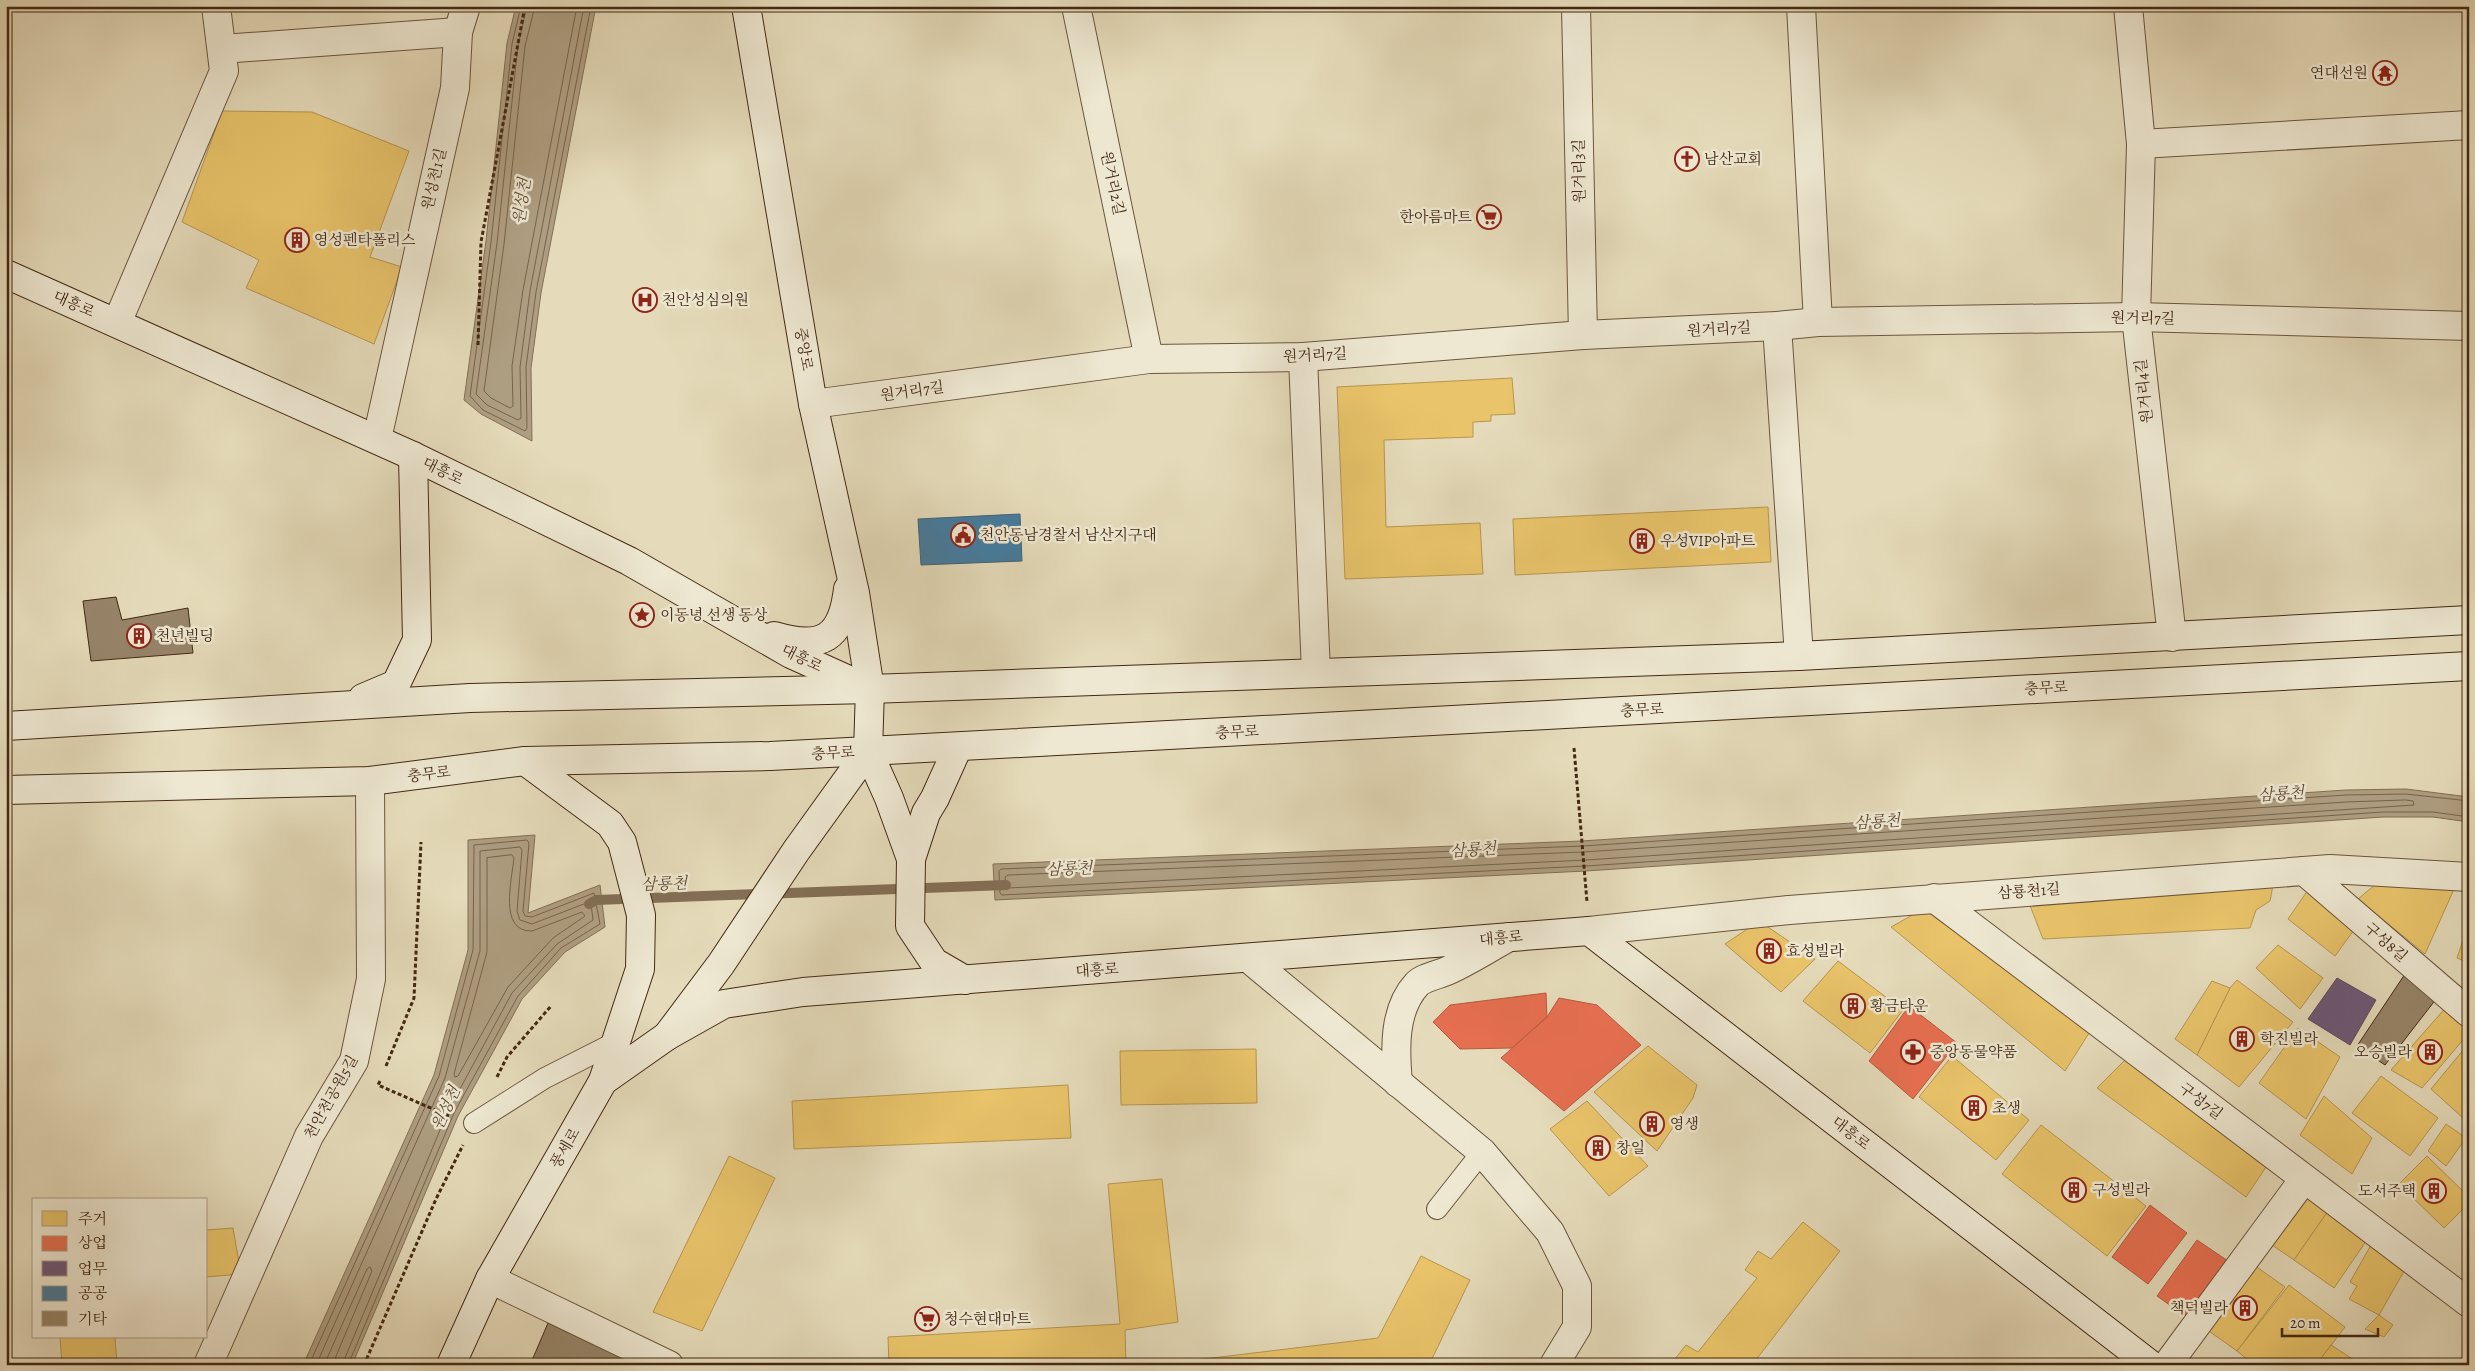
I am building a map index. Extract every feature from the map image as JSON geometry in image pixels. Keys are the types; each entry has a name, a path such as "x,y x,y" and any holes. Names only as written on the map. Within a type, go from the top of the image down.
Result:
{"street":[{"path":"117,323 223,60 216,6"},
{"name":"중앙로","path":"746,6 813,404 850,575 870,690 868,751"},
{"name":"원거리2길","path":"1076,6 1149,360"},
{"name":"원거리3길","path":"1576,6 1583,336"},
{"path":"1801,6 1818,322"},
{"name":"원거리4길","path":"2128,6 2141,144 2136,317 2172,637"},
{"path":"223,60 462,19"},
{"name":"원성천1길","path":"377,439 455,88 462,19"},
{"path":"2141,144 2469,125"},
{"name":"대흥로","path":"6,274 413,456 629,561 791,654 870,690"},
{"name":"원거리7길","path":"813,404 1149,360 1303,357 1583,336 1818,322 2136,317 2469,326"},
{"path":"1776,326 1799,656"},
{"path":"1303,357 1316,673"},
{"path":"343,706 396,684 417,640 413,456"},
{"path":"746,627 797,642 822,639 838,627 846,607 850,575"},
{"path":"6,726 470,698 870,690 1799,656 2469,620"},
{"name":"충무로","path":"6,790 370,781 525,761 770,756 958,747 2469,666"},
{"path":"958,747 935,798 926,813 911,859 910,926 934,962 965,980"},
{"path":"868,751 889,798 911,859"},
{"name":"풍세로","path":"451,1365 490,1279 603,1082 667,1036 721,964 868,751"},
{"path":"525,761 610,824 622,842 641,915 640,969 603,1082"},
{"name":"천안천공원5길","path":"208,1365 309,1136 354,1061 371,979 370,781"},
{"name":"삼룡천1길","path":"1589,931 1789,910 2330,869 2469,877"},
{"name":"구성8길","path":"2304,871 2469,1013"},
{"name":"구성7길","path":"1934,898 2469,1303"},
{"name":"대흥로","path":"667,1036 724,1004 803,992 1589,931 2151,1365"},
{"path":"1398,1082 1396,1057 1398,1025 1405,1001 1418,983 1448,970 1509,937"},
{"path":"1248,958 1482,1152 1550,1232 1577,1286 1577,1326 1554,1365"},
{"path":"2167,1365 2304,1179"},
{"path":"490,1279 668,1365"}],"lane":[{"path":"474,1123 544,1078 616,1042"},
{"path":"1437,1209 1482,1152"}],"path":[{"path":"478,344 481,242 525,6"},
{"path":"1574,748 1589,931"},
{"path":"385,1067 414,998 421,842"},
{"path":"494,1082 507,1057 550,1006"},
{"path":"382,1076 378,1085 451,1117"},
{"path":"364,1365 436,1200 474,1123"}],"water":[{"name":"원성천","path":"516,6 596,6 541,293 531,368 532,441 481,414 464,400 486,241 507,43"},
{"path":"2406,789 2469,797 2469,822 2433,817 2383,817 1586,871 995,900 993,864 1582,841 2346,790"},
{"name":"원성천","path":"535,835 528,913 600,885 605,927 565,952 522,999 458,1116 352,1365 303,1365 434,1075 468,950 468,840"}],"building: 주거":[{"name":"영성펜타폴리스","path":"222,111 312,112 409,151 370,257 402,267 374,344 246,288 259,260 182,222"},
{"path":"1512,378 1515,414 1491,415 1491,421 1473,422 1473,437 1384,440 1386,527 1480,523 1483,574 1345,579 1337,387"},
{"name":"우성VIP아파트","path":"1768,507 1771,562 1515,575 1513,519"},
{"path":"2376,884 2455,887 2425,954 2358,899"},
{"path":"2273,885 2270,901 2256,910 2250,928 2043,939 2029,903"},
{"path":"2310,887 2357,926 2335,956 2288,919"},
{"path":"1923,909 2091,1030 2065,1071 1891,927"},
{"name":"효성빌라","path":"1759,921 1815,959 1781,992 1725,944"},
{"path":"2469,923 2469,963 2457,958"},
{"path":"2278,945 2323,978 2300,1009 2256,968"},
{"name":"황금타운","path":"1838,961 1903,1010 1870,1053 1803,1001"},
{"name":"학진빌라","path":"2237,980 2293,1022 2239,1087 2197,1055 2230,988"},
{"path":"2212,981 2230,988 2197,1055 2175,1039"},
{"name":"오승빌라","path":"2448,1005 2469,1023 2469,1033 2422,1088 2391,1070"},
{"path":"2298,1028 2340,1057 2306,1119 2259,1083"},
{"path":"2469,1043 2469,1109 2463,1118 2431,1089"},
{"name":"영생","path":"1648,1046 1697,1085 1693,1098 1657,1151 1594,1092"},
{"path":"1256,1049 1257,1103 1121,1105 1120,1051"},
{"name":"초생","path":"1952,1056 2029,1120 1996,1160 1919,1097"},
{"path":"2126,1059 2270,1161 2246,1197 2097,1088"},
{"path":"2381,1076 2438,1118 2410,1156 2352,1113"},
{"path":"1068,1085 1071,1138 794,1149 792,1101"},
{"path":"2324,1096 2372,1138 2352,1174 2300,1135"},
{"name":"창일","path":"1587,1101 1648,1166 1609,1196 1550,1129"},
{"path":"2469,1120 2469,1133 2463,1126"},
{"path":"2446,1124 2466,1138 2446,1166 2428,1151"},
{"name":"구성빌라","path":"2041,1125 2146,1206 2107,1256 2002,1174"},
{"path":"729,1156 775,1178 702,1331 653,1312"},
{"name":"도서주택","path":"2427,1156 2469,1197 2469,1203 2444,1228 2399,1184"},
{"path":"1162,1179 1178,1322 1125,1330 1126,1365 889,1365 888,1337 1120,1324 1108,1184"},
{"path":"2302,1194 2328,1211 2294,1260 2269,1243"},
{"path":"2328,1211 2369,1237 2334,1288 2294,1260"},
{"path":"1803,1222 1840,1251 1752,1365 1671,1364 1686,1345 1698,1352 1757,1278 1745,1270 1758,1251 1771,1259"},
{"path":"233,1228 241,1274 208,1277 208,1230"},
{"path":"2371,1245 2407,1266 2379,1315 2349,1299 2357,1286 2350,1282"},
{"path":"1421,1256 1470,1280 1429,1365 1179,1365 1179,1362 1378,1338"},
{"name":"책덕빌라","path":"2254,1265 2285,1287 2237,1351 2206,1329"},
{"path":"2289,1285 2345,1327 2316,1365 2254,1365 2237,1351"},
{"path":"2379,1315 2393,1325 2384,1337 2365,1329"},
{"path":"60,1338 115,1338 117,1365 62,1365"},
{"path":"2331,1345 2354,1360 2351,1365 2316,1365"}],"building: 상업":[{"path":"1546,993 1547,1017 1512,1048 1460,1049 1433,1022 1450,1005"},
{"path":"1559,998 1597,1005 1641,1045 1564,1111 1501,1058 1547,1017"},
{"name":"중앙동물약품","path":"1909,1006 1957,1043 1913,1099 1869,1061"},
{"path":"2150,1205 2187,1233 2148,1284 2112,1257"},
{"path":"2197,1240 2228,1261 2188,1318 2157,1296"}],"building: 업무":[{"path":"2337,978 2376,1000 2350,1045 2308,1019"}],"building: 공공":[{"path":"1020,514 1022,561 921,565 918,519"}],"building: 기타":[{"name":"천년빌딩","path":"116,597 122,620 188,608 193,653 91,661 83,601"},
{"path":"2407,971 2440,994 2385,1065 2357,1046"},
{"path":"548,1323 637,1365 530,1365"}],"waterway":[{"name":"삼룡천","path":"589,904 596,900 1006,885"}],"place":[{"name":"연대선원","path":"2385,73"},
{"name":"남산교회","path":"1687,159"},
{"name":"한아름마트","path":"1489,217"},
{"name":"영성펜타폴리스","path":"297,240"},
{"name":"천안성심의원","path":"645,300"},
{"name":"천안동남경찰서 남산지구대","path":"963,535"},
{"name":"우성VIP아파트","path":"1642,541"},
{"name":"이동녕 선생 동상","path":"642,615"},
{"name":"천년빌딩","path":"139,636"},
{"name":"효성빌라","path":"1769,951"},
{"name":"황금타운","path":"1853,1006"},
{"name":"학진빌라","path":"2242,1039"},
{"name":"중앙동물약품","path":"1913,1052"},
{"name":"오승빌라","path":"2430,1052"},
{"name":"초생","path":"1974,1108"},
{"name":"영생","path":"1652,1124"},
{"name":"창일","path":"1598,1148"},
{"name":"구성빌라","path":"2074,1190"},
{"name":"도서주택","path":"2434,1191"},
{"name":"책덕빌라","path":"2245,1308"},
{"name":"청수현대마트","path":"927,1319"}]}
